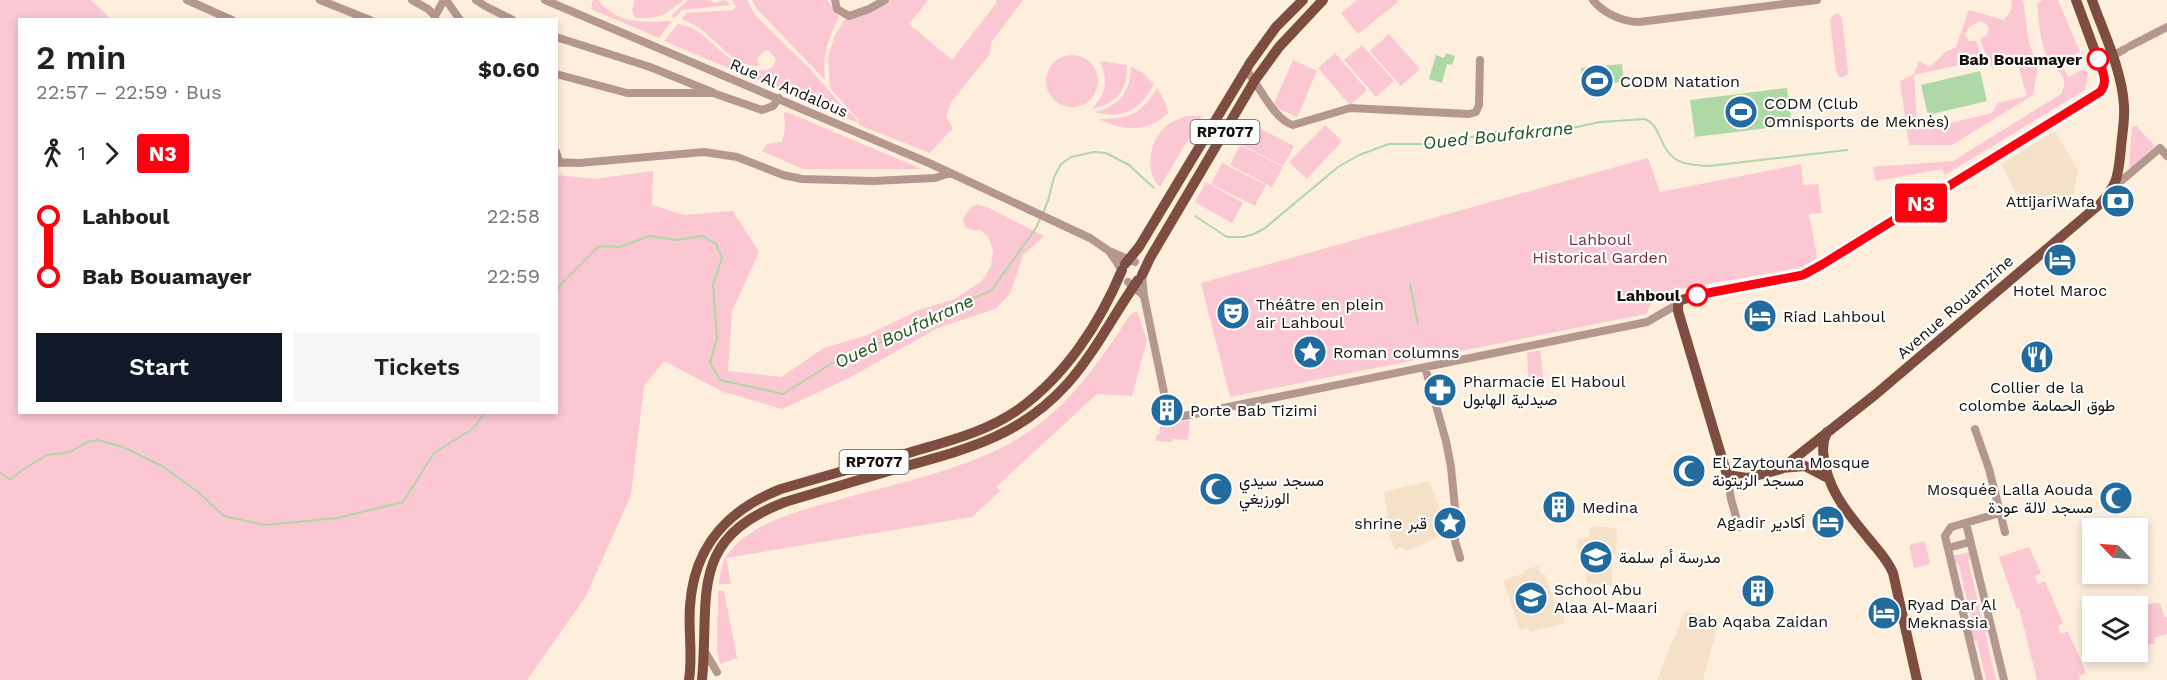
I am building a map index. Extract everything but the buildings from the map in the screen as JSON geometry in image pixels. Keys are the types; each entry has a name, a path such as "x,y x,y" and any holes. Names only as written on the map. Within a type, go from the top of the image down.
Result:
{"main road":[{"name":"RP7077","path":"689,678 690,606 697,567 711,539 733,515 761,497 982,429 1007,417 1048,384 1074,355 1246,70 1276,27 1303,0"},
{"name":"RP7077","path":"702,680 704,604 709,574 721,546 739,527 767,508 974,447 1011,430 1040,409 1079,370 1096,348 1256,80 1279,47 1323,0"},
{"path":"1727,475 1678,311 1678,304 1681,300 1697,295 1803,275 2096,95 2103,88 2104,76 2076,0"},
{"path":"2092,0 2123,95 2123,124 2118,178 2115,187"},
{"path":"2103,88 2123,95"},
{"name":"Avenue Rouamzine","path":"1727,475 1747,478 1780,468 1876,394 2102,203 2115,187"},
{"path":"1128,264 1140,266 1136,281 1123,277 1128,264"},
{"path":"1827,432 1822,451 1828,478 1840,502 1886,558 1891,568 1917,680"},
{"path":"1780,468 1805,466 1828,478"},
{"path":"689,678 696,668 704,666"}],"street":[{"path":"186,0 228,18"},
{"path":"194,0 201,6"},
{"path":"320,0 365,18"},
{"path":"412,0 435,17 445,0 458,18"},
{"path":"476,0 509,18"},
{"name":"Rue Al Andalous","path":"545,0 950,173 1089,238 1128,264"},
{"path":"835,0 837,9 849,16 885,0"},
{"path":"1593,0 1607,12 1631,22 1640,22 1817,0"},
{"path":"2112,56 2167,27"},
{"path":"558,38 650,67 762,110 773,106 779,98"},
{"path":"1246,70 1256,80 1280,118 1293,125 1350,108 1469,114 1476,112 1479,105 1480,60"},
{"path":"558,75 627,93 713,93"},
{"path":"2115,187 2160,148 2167,156"},
{"path":"559,163 704,152 737,157 783,175 802,179 873,181 935,178 950,173"},
{"path":"1136,281 1144,296"},
{"path":"1136,281 1144,296 1168,413 1425,367 1647,322 1678,304"},
{"path":"1425,367 1451,467 1456,518 1455,541 1460,558"},
{"path":"1975,429 1989,469 2005,532"},
{"path":"1727,475 1739,527"},
{"path":"1979,680 1945,536 1948,529 2000,513"},
{"path":"1966,523 2004,680"},
{"path":"1947,548 1970,542"},
{"path":"704,648 719,676"},
{"path":"704,666 711,667 719,676"}],"shaded area":[{"path":"1446,53 1455,56 1452,65 1447,64 1442,83 1429,79 1436,55 1444,58"},
{"path":"1622,64 1624,82 1583,86 1581,68"},
{"path":"1980,71 1987,101 1928,115 1921,85"},
{"name":"CODM (Club Omnisports de Meknès)","path":"1787,88 1792,125 1695,137 1690,100"},
{"path":"2055,131 2079,172 2076,178 2074,200 2065,209 2053,193 2026,206 2025,202 2021,203 2001,164"},
{"path":"1429,481 1449,533 1407,551 1401,547 1395,550 1385,523 1387,515 1384,492"},
{"name":"مدرسة أم سلمة","path":"1591,526 1617,528 1616,553 1612,553 1612,586 1586,583 1587,561 1580,561 1577,539 1589,538"},
{"name":"School Abu Alaa Al-Maari","path":"1538,566 1541,574 1545,574 1556,609 1562,608 1565,623 1530,632 1528,628 1520,630 1503,580"},
{"path":"1685,611 1719,621 1703,680 1657,680"}],"green space":[{"path":"0,0 91,0 110,18 18,18 18,414 558,414 558,175 594,179 653,171 652,205 684,215 733,211 759,252 732,311 728,371 781,377 824,348 867,335 919,310 955,299 982,281 991,266 993,251 988,236 980,230 965,227 963,219 970,208 977,204 1044,236 1023,255 1010,294 995,309 938,328 847,379 782,409 721,391 664,361 644,386 631,495 586,596 527,680 0,680"},
{"path":"593,0 598,0 614,14 623,18 641,21 672,21 659,38 591,9"},
{"path":"635,0 683,0 662,15 635,18 632,10"},
{"path":"688,0 710,0 715,3 725,0 731,5 682,10 675,18 671,16"},
{"path":"732,0 747,0 755,15 811,70 858,123 664,41 678,24 684,25 700,33 741,65 762,70 770,69 776,59 769,51 765,50 757,59 759,66 750,65 728,53 700,28 681,19 687,13 733,10 736,7"},
{"path":"752,0 827,0 839,17 827,47 824,63 825,80 756,8"},
{"path":"891,0 928,0 909,24 952,60 997,2 996,0 1023,0 991,43 990,54 951,102 946,117 953,128 930,153 859,125 858,119 830,88 828,58 834,37 844,20 868,12"},
{"path":"1357,0 1397,0 1398,2 1358,34 1341,13"},
{"path":"2012,0 2023,0 2029,43 2038,66 2033,95 1952,145 1909,145 1900,81 1914,74 1919,61 1930,67 1945,52 1956,47 1969,10 2004,20 2011,10","holes":["1980,21 1989,27 1987,35 1980,39 1988,62 1992,68 2017,62 2027,96 1998,103 1992,113 1930,128 1917,119 1914,75 1949,67 1984,63 1976,41 1969,41 1965,35 1968,28"]},
{"path":"2043,0 2058,0 2080,52 2061,62 2068,77 2084,69 2088,75 2085,90 1945,175 1942,169 1876,181 1873,167 1953,161 2061,94 2064,84 2063,77 2048,59 2041,35 2037,3"},
{"path":"1834,14 1839,14 1842,19 1848,71 1843,77 1839,77 1836,72 1830,20"},
{"path":"1389,34 1420,69 1401,86 1370,51"},
{"path":"1362,45 1394,81 1376,97 1344,60"},
{"path":"1335,53 1367,90 1350,105 1318,68"},
{"path":"1067,55 1077,55 1091,62 1098,81 1091,100 1077,107 1067,107 1057,103 1050,96 1046,86 1046,76 1050,66 1057,59"},
{"path":"1293,60 1317,71 1297,117 1273,106"},
{"path":"1100,61 1127,65 1127,74 1119,95 1108,103 1092,109 1101,97 1105,86"},
{"path":"1131,67 1142,72 1154,84 1149,93 1137,106 1122,114 1094,112 1110,107 1122,97 1128,84"},
{"path":"1157,88 1168,113 1152,124 1126,128 1099,119 1119,118 1134,113 1146,104"},
{"path":"784,112 922,169 803,169 762,151 767,144 782,142 785,129"},
{"path":"1187,116 1202,116 1160,187 1150,165 1152,148 1160,132 1166,126"},
{"path":"1251,124 1294,146 1283,166 1240,144"},
{"path":"1325,125 1342,141 1307,179 1289,162"},
{"path":"2132,126 2136,126 2155,146 2131,168 2129,166"},
{"path":"1240,145 1283,167 1272,187 1230,165"},
{"name":"Lahboul Historical Garden","path":"1648,158 1660,192 1801,164 1803,185 1818,184 1822,213 1809,214 1817,257 1804,267 1667,291 1653,299 1646,314 1230,397 1201,283"},
{"path":"1222,163 1266,185 1255,206 1211,184"},
{"path":"1206,182 1243,203 1232,223 1195,202"},
{"path":"1137,311 1147,340 1132,396 1097,394 996,487 1000,491 972,517 726,558 731,584 719,584 722,566 725,558 731,550 741,540 767,524 812,507 958,466 1022,436 1055,411 1083,382 1130,315"},
{"path":"1540,350 1544,384 1529,385 1527,353"},
{"path":"1190,420 1188,440 1156,441 1160,426"},
{"path":"1925,541 1930,564 1914,568 1909,545"},
{"path":"2029,547 2041,573 2035,576 2038,584 2045,581 2063,623 2058,626 2061,634 2068,631 2086,673 2079,676 2080,680 2037,680 2019,608 2017,609 1999,557"},
{"path":"1969,552 1971,559 1968,560 1982,618 1986,621 1988,632 1985,633 1996,680 1986,680 1977,641 1974,641 1969,621 1972,620 1958,563 1955,564 1953,556"},
{"path":"718,591 724,591 737,658 720,664 717,650"},
{"path":"2160,603 2164,617 2167,617 2167,634 2154,638 2155,643 2148,645 2148,604"}],"waterway":[{"name":"Oued Boufakrane","path":"1195,216 1227,237 1244,237 1265,228 1338,167 1359,155 1389,144 1441,144 1494,132 1549,133 1600,122 1645,119 1654,126 1664,146 1673,157 1678,161 1700,166 1847,150"},
{"name":"Oued Boufakrane","path":"558,289 599,246 620,247 649,236 677,240 703,236 716,244 722,258 713,284 717,338 710,363 720,380 783,394 842,357 890,339 932,315 991,291 1036,228 1048,201 1054,177 1061,164 1071,157 1094,152 1106,153 1129,165 1154,188"},
{"path":"1410,284 1418,324"},
{"name":"Oued Boufakrane","path":"0,472 10,480 47,455 70,452 87,442 98,440 123,447 162,466 198,492 224,516 265,525 337,518 403,502 434,453 474,428 484,414"}],"bus line":[{"name":"N3","path":"1697,295 1803,275 1823,264 2100,92 2105,80 2098,59"}],"place":[{"name":"Bab Bouamayer","path":"2098,59"},
{"name":"CODM Natation","path":"1597,81"},
{"name":"CODM (Club Omnisports de Meknès)","path":"1741,112"},
{"name":"AttijariWafa","path":"2118,201"},
{"name":"Hotel Maroc","path":"2060,260"},
{"name":"Lahboul","path":"1697,295"},
{"name":"Théâtre en plein air Lahboul","path":"1233,313"},
{"name":"Riad Lahboul","path":"1760,316"},
{"name":"Roman columns","path":"1310,352"},
{"name":"Collier de la colombe طوق الحمامة","path":"2037,357"},
{"name":"Pharmacie El Haboul صيدلية الهابول","path":"1440,390"},
{"name":"Porte Bab Tizimi","path":"1167,410"},
{"name":"El Zaytouna Mosque مسجد الزيتونة","path":"1689,471"},
{"name":"مسجد سيدي الورزيغي","path":"1216,489"},
{"name":"Mosquée Lalla Aouda مسجد لالة عودة","path":"2116,498"},
{"name":"Medina","path":"1559,507"},
{"name":"Agadir أكادير","path":"1828,522"},
{"name":"shrine قبر","path":"1450,523"},
{"name":"مدرسة أم سلمة","path":"1596,557"},
{"name":"Bab Aqaba Zaidan","path":"1758,591"},
{"name":"School Abu Alaa Al-Maari","path":"1531,598"},
{"name":"Ryad Dar Al Meknassia","path":"1884,613"}]}
